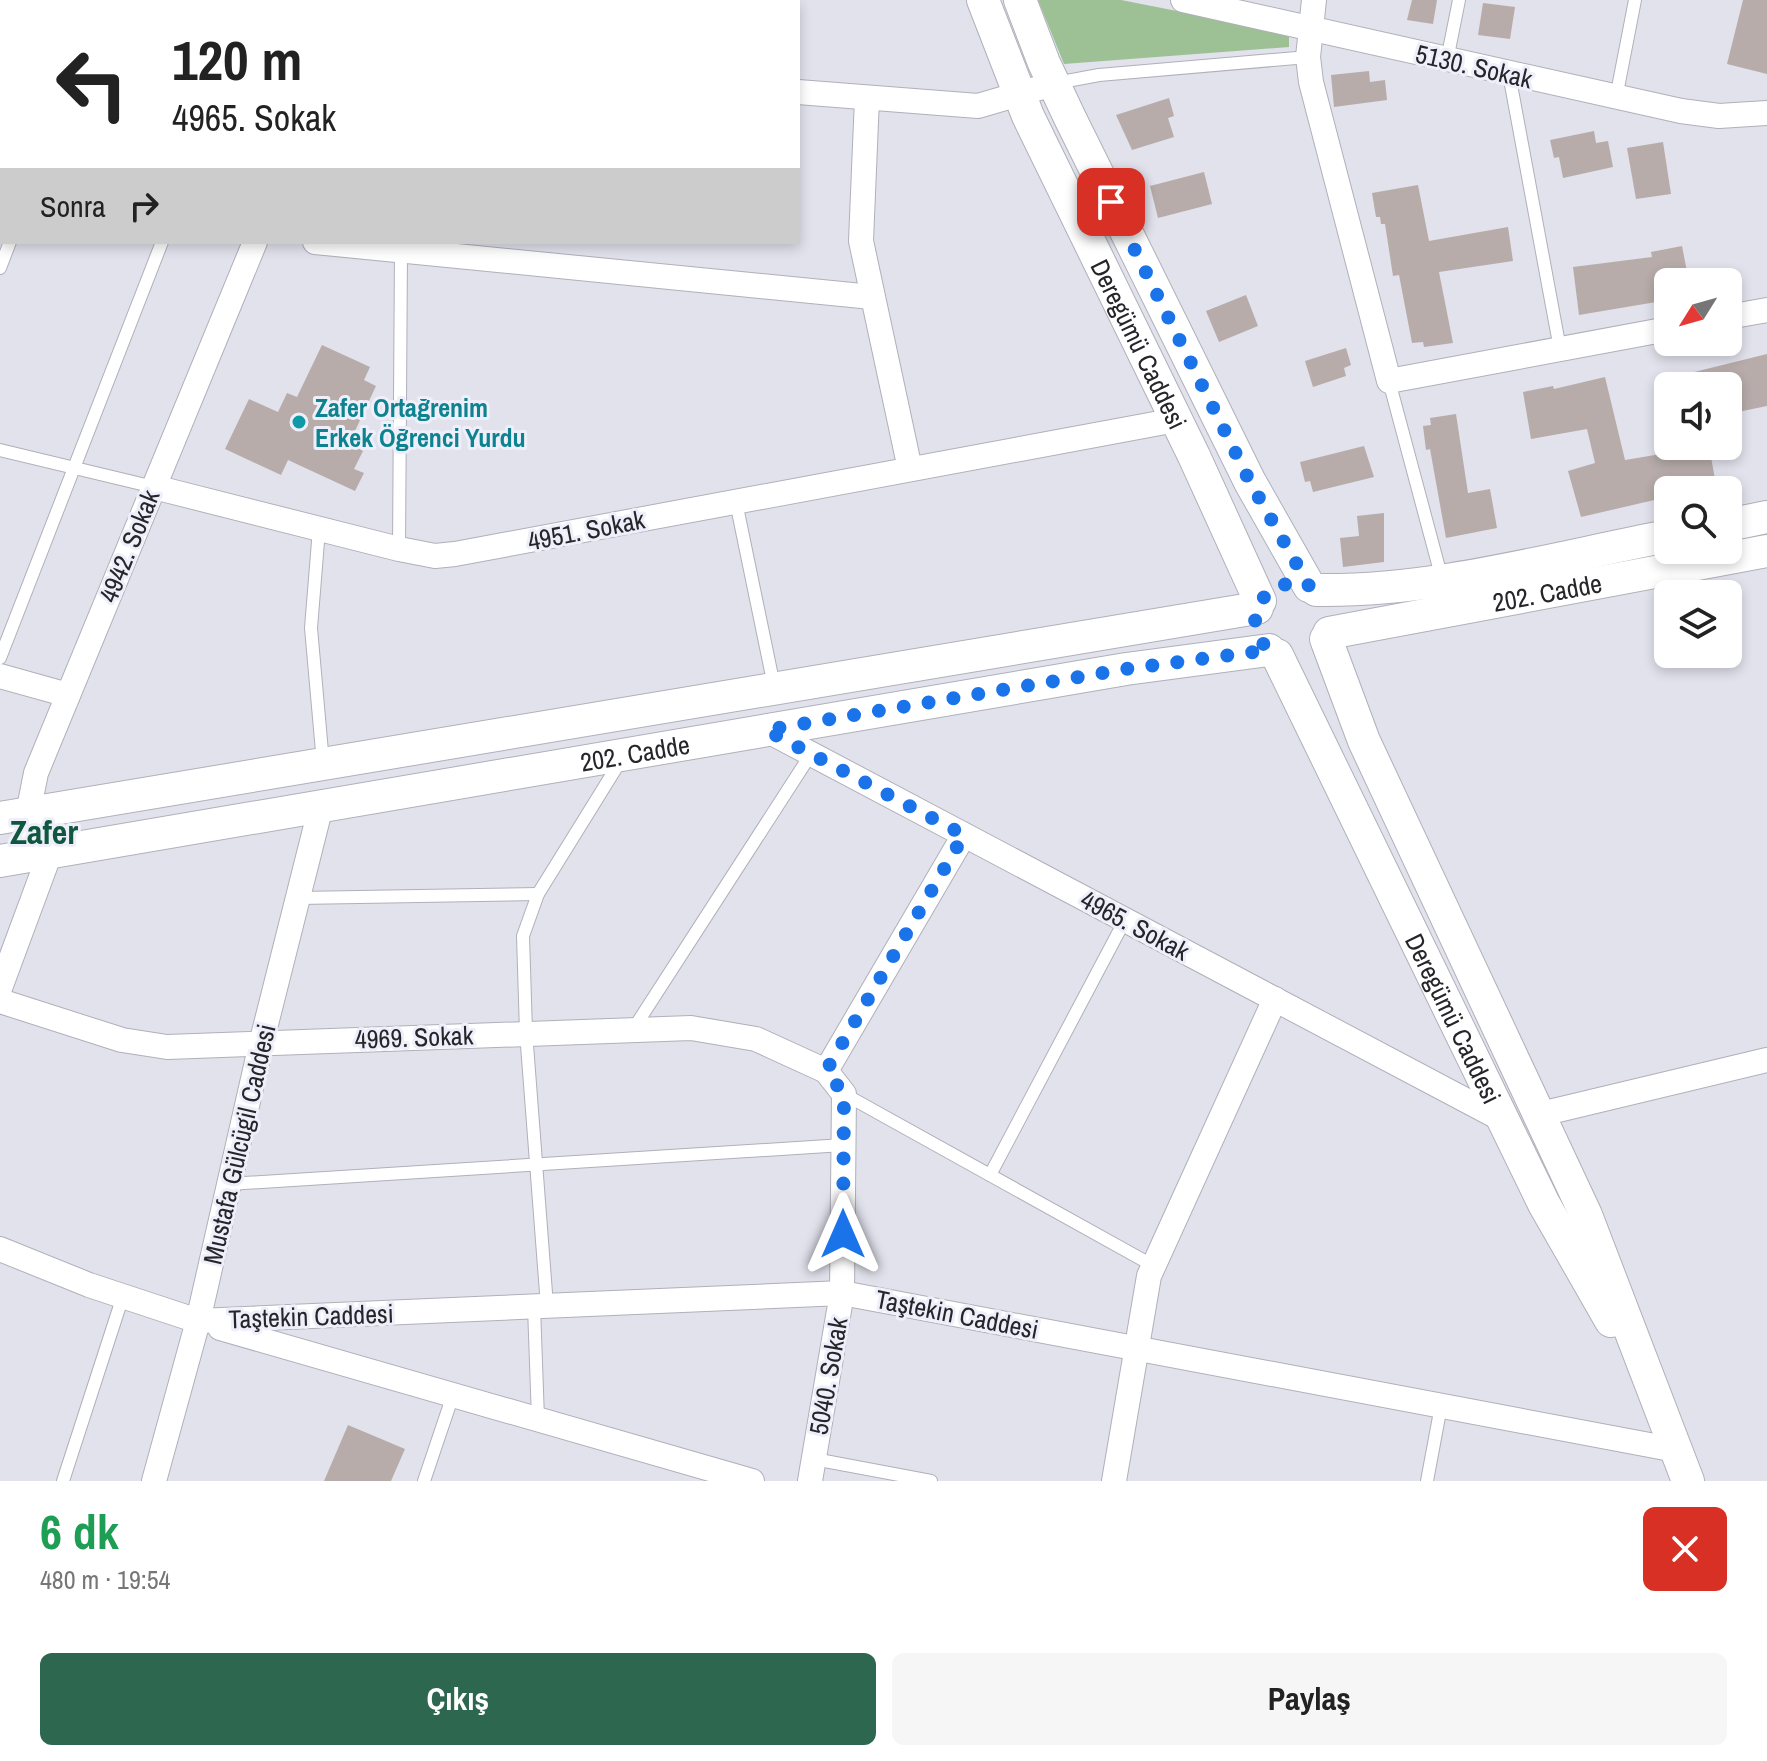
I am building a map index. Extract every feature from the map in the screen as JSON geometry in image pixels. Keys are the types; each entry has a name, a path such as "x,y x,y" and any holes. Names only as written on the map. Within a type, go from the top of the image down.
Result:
{"main road":[{"name":"Deregümü Caddesi","path":"983,0 1019,96 1176,420 1258,604"},
{"name":"Deregümü Caddesi","path":"1020,0 1053,84 1250,482 1313,588"},
{"path":"1742,522 1767,517"},
{"name":"202. Cadde","path":"1313,588 1371,589 1442,579 1654,539"},
{"name":"202. Cadde","path":"1328,636 1767,551"},
{"path":"1290,582 1313,588 1329,608 1328,636 1310,655 1297,659 1273,653 1256,630 1258,604 1277,585 1290,582"},
{"name":"202. Cadde","path":"14,815 1258,604"},
{"name":"Deregümü Caddesi","path":"1328,636 1364,741 1586,1215 1688,1481"},
{"name":"Deregümü Caddesi","path":"1273,653 1575,1262 1646,1374"},
{"name":"202. Cadde","path":"26,857 1126,669 1273,653"}],"street":[{"name":"5130. Sokak","path":"1183,0 1616,98 1719,116 1767,113"},
{"path":"1314,0 1308,57 1316,107 1389,381 1654,332"},
{"path":"800,92 978,106 1053,84"},
{"path":"867,98 861,241 910,469"},
{"name":"4942. Sokak","path":"26,857 14,815 36,773 254,244"},
{"path":"334,244 872,297"},
{"path":"1742,314 1767,310"},
{"name":"4951. Sokak","path":"154,487 435,556 1176,420"},
{"path":"0,676 68,695"},
{"name":"4965. Sokak","path":"766,730 1503,1120"},
{"name":"Mustafa Gülcügil Caddesi","path":"154,1481 198,1321 261,1044 321,806"},
{"path":"844,1094 826,1071 964,835"},
{"path":"0,988 26,857"},
{"path":"1114,1481 1152,1265 1275,999"},
{"name":"4969. Sokak","path":"0,1001 146,1045 261,1044 691,1028 756,1039 826,1071"},
{"path":"1541,1114 1767,1060"},
{"name":"5040. Sokak","path":"812,1470 842,1293 844,1094"},
{"name":"Taştekin Caddesi","path":"0,1249 198,1321 842,1293 1676,1450"},
{"path":"198,1321 738,1479"}],"lane":[{"path":"1447,60 1459,0"},
{"path":"1616,98 1635,0"},
{"path":"1053,84 1099,75 1308,57"},
{"path":"1509,74 1560,349"},
{"path":"0,268 9,244"},
{"path":"0,658 161,244"},
{"path":"399,549 401,251"},
{"path":"1389,381 1442,579"},
{"name":"4951. Sokak","path":"0,450 154,487"},
{"path":"736,502 774,686"},
{"path":"319,529 311,628 323,763"},
{"path":"538,1419 541,1306 523,936 538,894 625,754"},
{"path":"634,1028 811,754"},
{"path":"298,898 538,894"},
{"path":"990,1175 1125,920"},
{"path":"844,1094 1152,1265"},
{"path":"229,1184 843,1145"},
{"path":"63,1481 123,1296"},
{"path":"424,1481 453,1395"},
{"path":"1427,1481 1441,1406"},
{"path":"812,1470 931,1481"}],"green space":[{"path":"1038,0 1121,0 1289,33 1289,47 1064,64"}],"building":[{"path":"1412,0 1437,0 1433,24 1407,20"},
{"path":"1743,0 1767,0 1767,74 1727,64"},
{"path":"1483,3 1515,7 1510,39 1478,35"},
{"path":"1369,71 1370,82 1385,80 1387,100 1334,107 1331,75"},
{"path":"1169,98 1174,116 1168,118 1174,137 1132,150 1116,115"},
{"path":"1594,131 1596,143 1608,141 1613,167 1563,178 1559,157 1554,158 1550,140"},
{"path":"1663,142 1671,194 1636,199 1627,148"},
{"path":"1204,172 1212,204 1158,218 1150,186"},
{"path":"1418,185 1429,241 1508,227 1513,261 1439,272 1453,343 1424,347 1423,342 1412,343 1399,275 1393,276 1385,224 1381,224 1380,217 1376,217 1372,193"},
{"path":"1682,246 1686,268 1654,268 1654,302 1579,315 1573,267 1652,257 1651,252"},
{"path":"1246,295 1258,326 1219,342 1206,311"},
{"name":"Zafer Ortağrenim Erkek Öğrenci Yurdu","path":"322,345 370,367 364,380 376,386 355,431 364,435 358,448 363,451 354,469 364,473 355,491 288,460 281,475 225,449 249,399 278,412 287,393 297,397"},
{"path":"1346,348 1351,365 1344,368 1346,376 1313,387 1305,361"},
{"path":"1767,354 1767,406 1742,411 1742,372 1694,372"},
{"path":"1605,377 1625,460 1654,455 1654,460 1712,460 1714,476 1654,476 1654,500 1581,517 1568,471 1595,463 1587,429 1531,439 1523,392 1553,386 1554,389"},
{"path":"1456,414 1468,493 1490,489 1497,528 1446,538 1423,426 1431,425 1430,418"},
{"path":"1364,446 1374,477 1313,492 1310,481 1305,482 1300,462"},
{"path":"1384,513 1384,562 1343,567 1340,538 1359,536 1357,516"},
{"path":"348,1425 405,1449 391,1481 324,1481"}],"place":[{"name":"Zafer Ortağrenim Erkek Öğrenci Yurdu","path":"299,422"}],"district":[{"name":"Zafer","path":"44,832"}],"route":[{"path":"843,1234 844,1094 826,1071 964,835 766,730 1126,669 1269,650 1261,643 1256,630 1254,617 1260,601 1277,585 1290,582 1309,586 1250,482 1111,202"}]}
